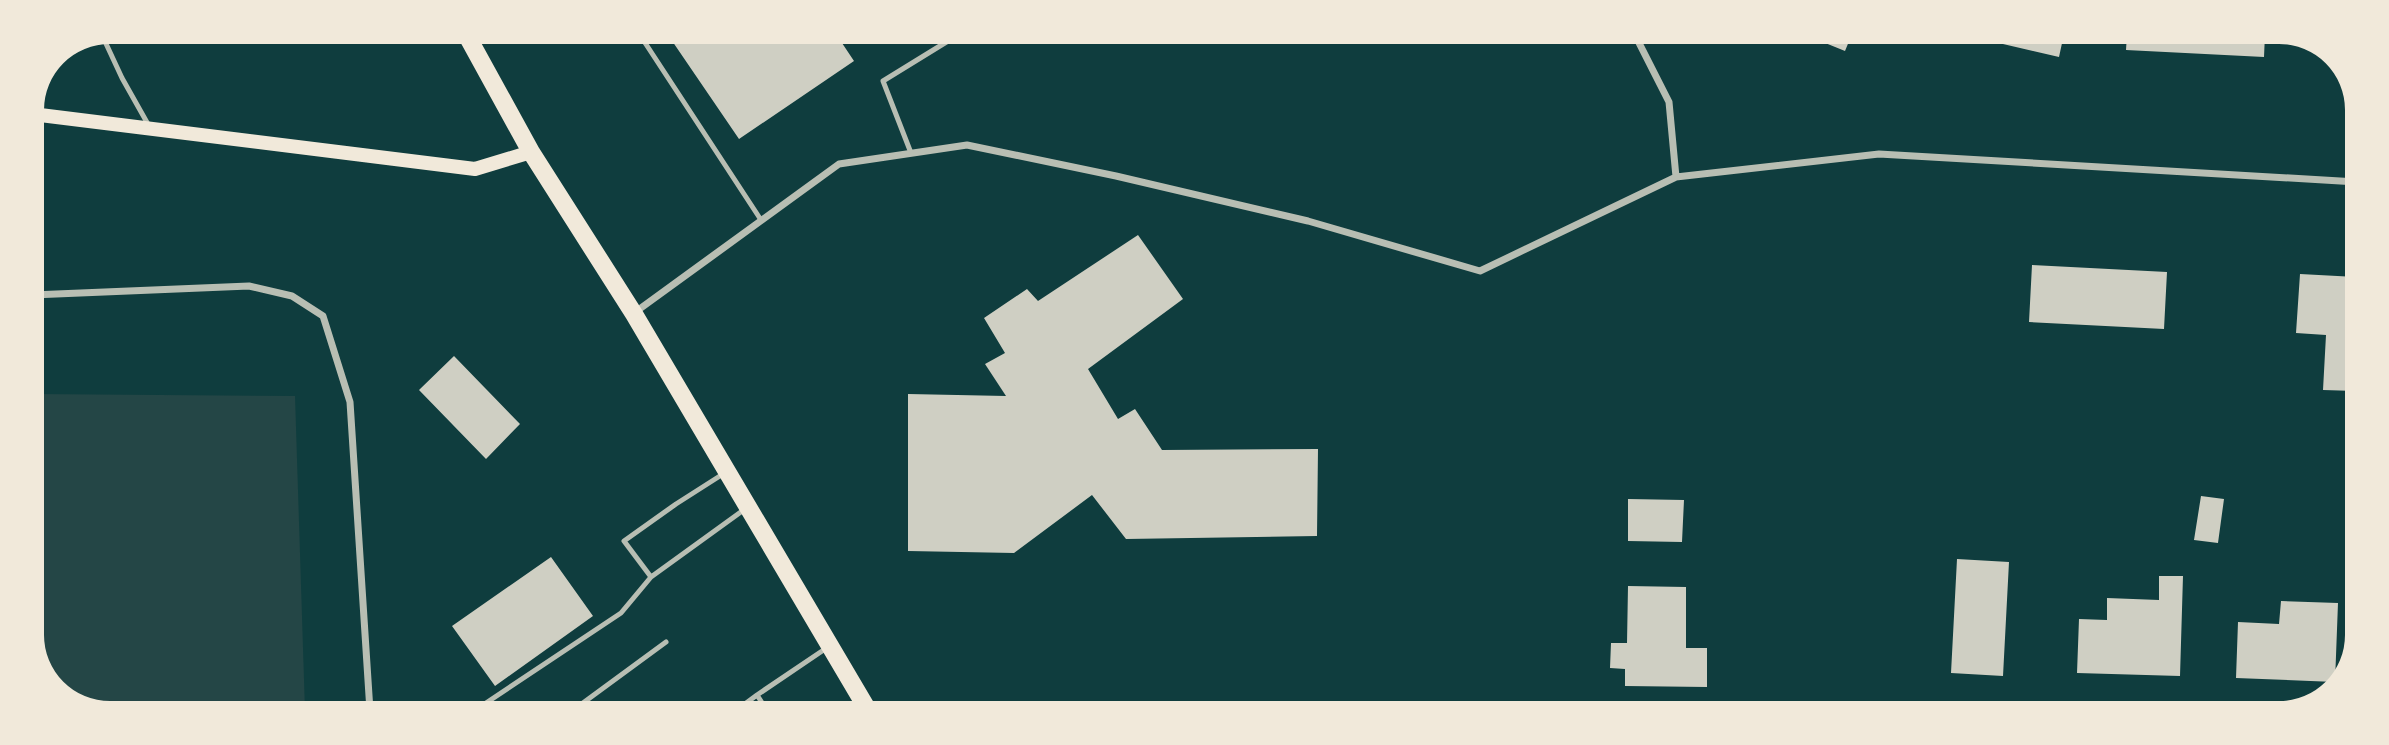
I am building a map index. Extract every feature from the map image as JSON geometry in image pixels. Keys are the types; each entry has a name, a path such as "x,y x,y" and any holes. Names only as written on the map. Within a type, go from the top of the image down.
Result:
{"main road":[{"path":"472,44 531,152 634,314 863,701"},
{"path":"44,115 475,169 531,152"}],"street":[{"path":"1640,44 1669,102 1675,177"},
{"path":"634,314 839,164 967,145 1103,173 1308,221 1480,271 1675,177 1879,154 2345,181"},
{"path":"44,295 249,286 292,296 323,316 350,402 369,701"}],"lane":[{"path":"107,44 150,128"},
{"path":"646,44 761,220"},
{"path":"911,153 883,80 943,44"},
{"path":"651,577 624,541 727,471"},
{"path":"489,701 621,613 651,577 748,507"},
{"path":"586,701 666,642"},
{"path":"749,701 830,645"},
{"path":"757,695 761,701"}],"shaded area":[{"path":"44,394 295,396 305,701 101,701 80,694 66,685 57,676 49,661 44,640"}],"building":[{"path":"674,44 843,44 854,61 739,139"},
{"path":"1828,44 1848,44 1845,51"},
{"path":"2003,44 2062,44 2059,57"},
{"path":"2126,44 2265,44 2264,57 2126,50"},
{"path":"1138,235 1183,299 1088,369 1118,419 1135,409 1162,450 1318,449 1317,536 1126,539 1092,495 1014,553 908,551 908,394 1006,396 985,364 1005,353 984,318 1027,289 1038,301"},
{"path":"2032,265 2167,272 2164,329 2029,322"},
{"path":"2300,274 2345,276 2345,391 2323,390 2326,335 2296,333"},
{"path":"454,356 520,424 486,459 419,390"},
{"path":"2201,496 2224,499 2218,543 2194,540"},
{"path":"1628,499 1684,500 1682,542 1628,541"},
{"path":"551,557 593,616 495,686 452,626"},
{"path":"1957,559 2009,562 2003,676 1951,673"},
{"path":"2159,576 2183,576 2180,676 2077,673 2079,619 2107,620 2107,598 2159,600"},
{"path":"1628,586 1686,587 1686,648 1707,648 1707,687 1625,686 1625,669 1610,668 1611,643 1627,643"},
{"path":"2281,601 2338,603 2335,669 2326,682 2236,678 2238,622 2279,624"}]}
